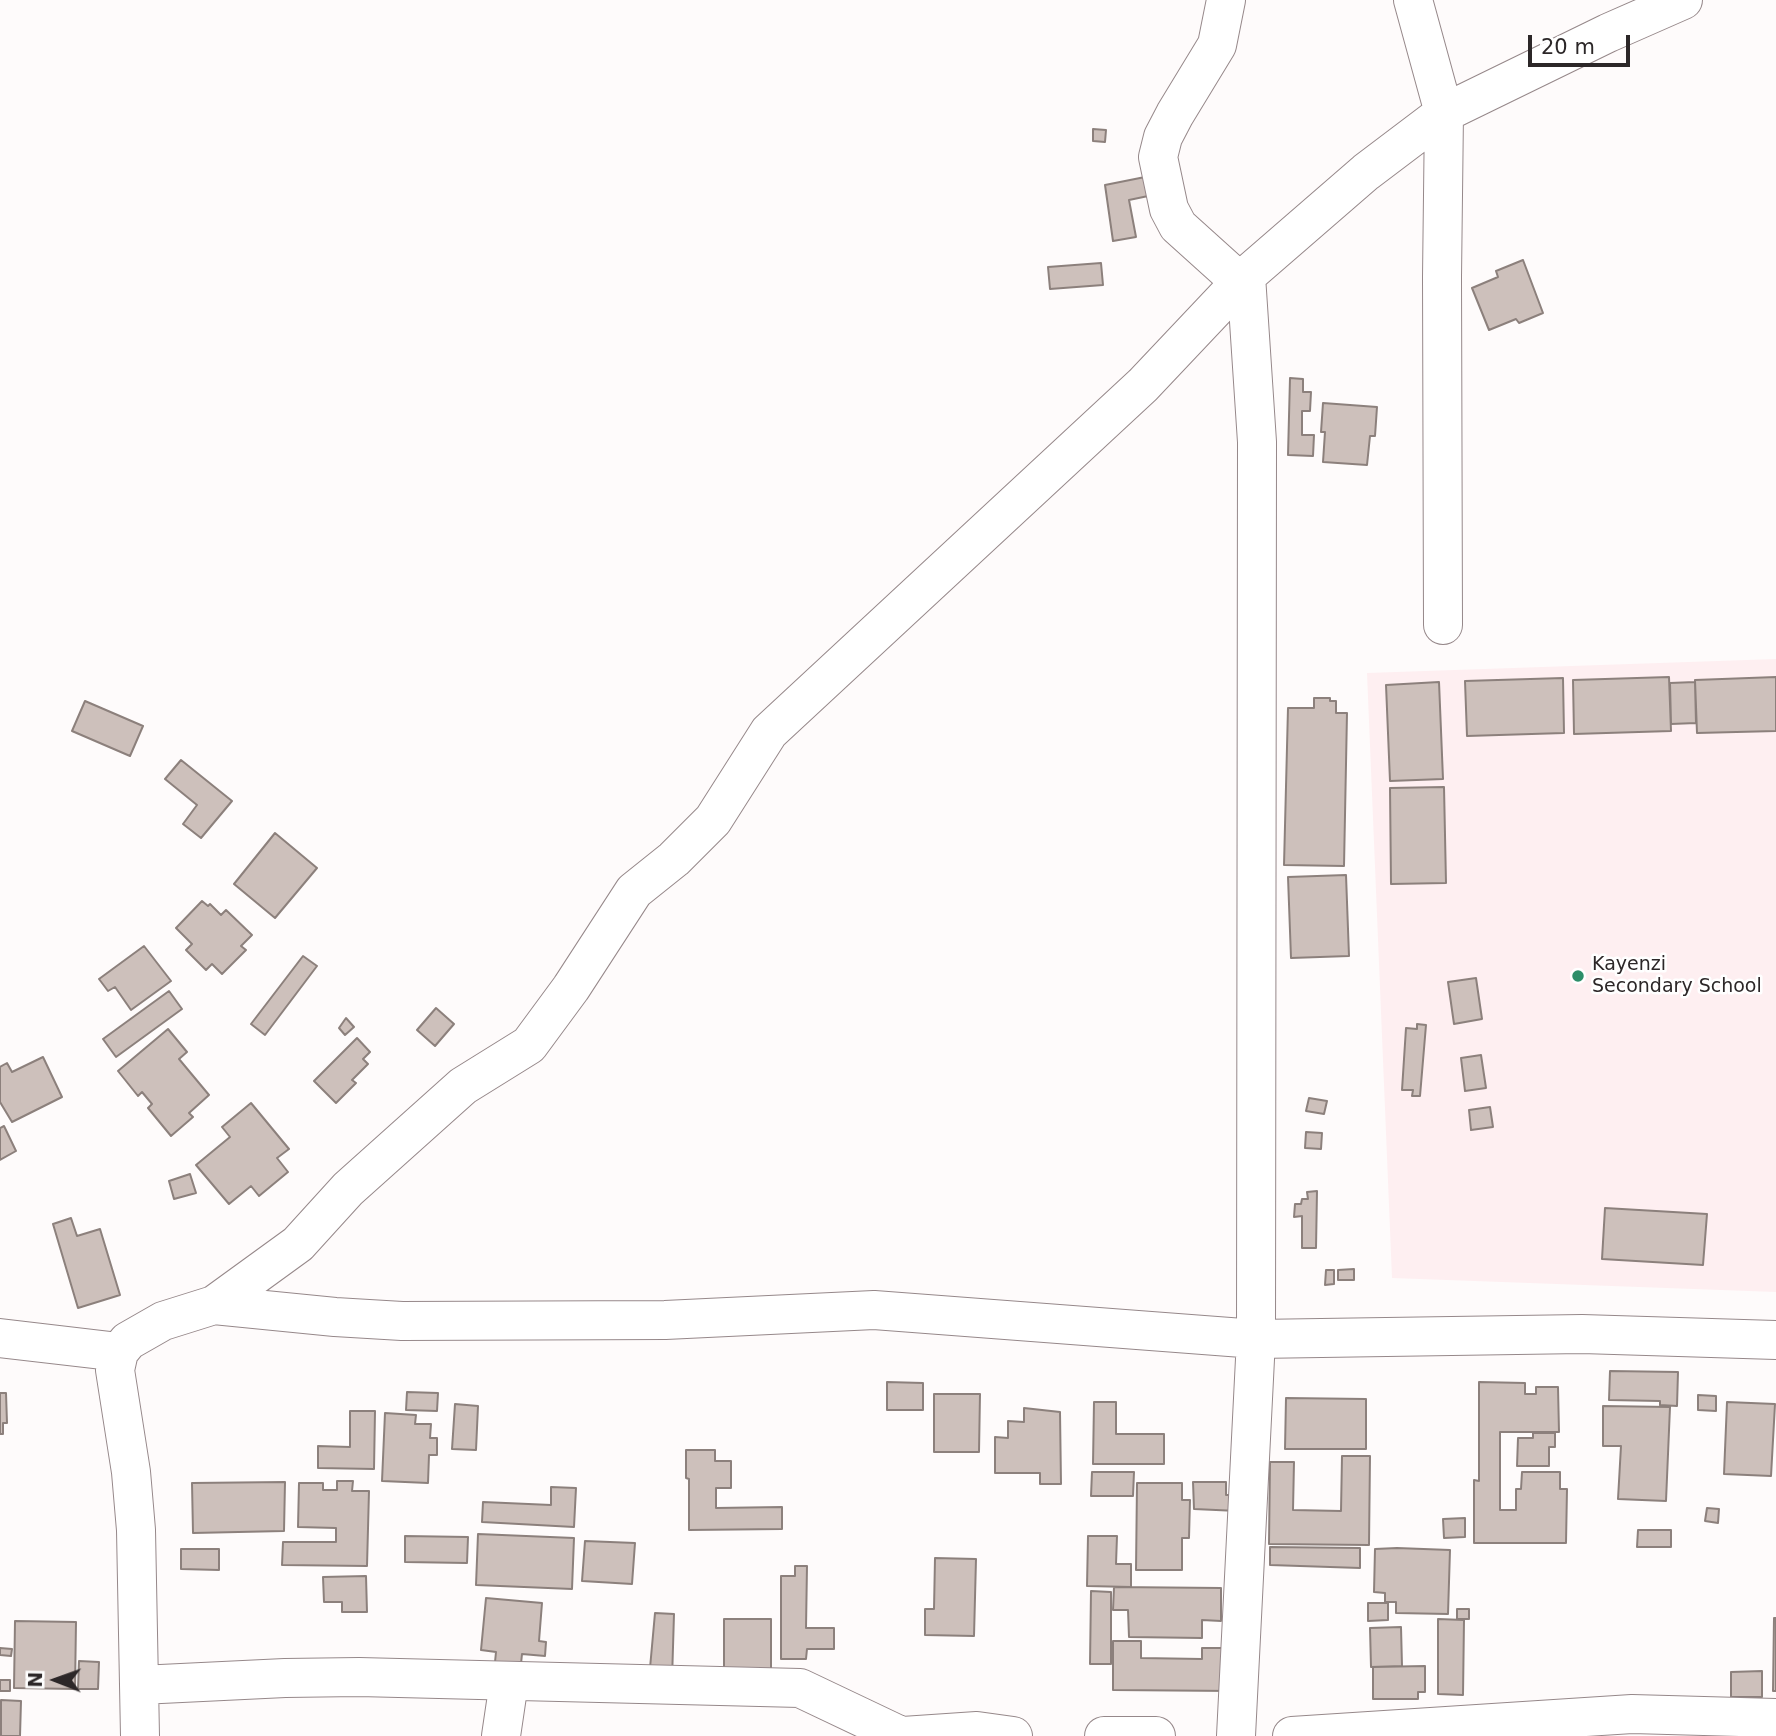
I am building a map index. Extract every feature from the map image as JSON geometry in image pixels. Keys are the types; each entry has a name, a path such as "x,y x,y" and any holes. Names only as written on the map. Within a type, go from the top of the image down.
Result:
{"street":[{"path":"1226,0 1217,45 1175,114 1163,137 1158,158 1169,209 1178,226 1239,281 1247,276"},
{"path":"1413,0 1444,113 1441,277 1443,625"},
{"path":"140,1736 136,1530 131,1472 116,1391 115,1370 119,1352 128,1341 163,1321 214,1305 298,1244 348,1189 463,1086 529,1045 571,988 634,891 674,859 713,820 769,732 1143,385 1247,276 1366,172 1444,113 1608,33 1683,0"},
{"path":"1236,1736 1256,1339 1257,442 1247,276"},
{"path":"214,1305 335,1317 453,1322 665,1320 874,1310 1256,1339 1582,1334 1776,1340"},
{"path":"0,1338 119,1352"},
{"path":"141,1685 297,1678 800,1688 902,1736 977,1731 1013,1736"},
{"path":"502,1736 509,1682"},
{"path":"1292,1736 1776,1718"},
{"path":"1104,1736 1156,1736"}],"shaded area":[{"name":"Kayenzi Secondary School","path":"1776,659 1776,1292 1392,1278 1367,673"}],"building":[{"path":"1093,129 1106,130 1105,142 1093,141"},
{"path":"1150,176 1153,195 1129,200 1136,237 1113,241 1105,185"},
{"path":"1523,260 1543,313 1519,323 1516,319 1489,330 1472,288 1498,277 1496,271"},
{"path":"1101,263 1103,285 1050,289 1048,267"},
{"path":"1290,378 1303,379 1303,392 1311,392 1310,411 1302,411 1302,435 1314,435 1313,456 1288,455"},
{"path":"1323,403 1377,407 1375,436 1370,436 1367,465 1323,462"},
{"path":"1669,677 1671,731 1574,734 1573,680"},
{"path":"1776,677 1776,731 1697,733 1695,680"},
{"path":"1563,678 1564,733 1467,736 1465,681"},
{"path":"1439,682 1443,779 1390,781 1386,685"},
{"path":"1695,682 1696,723 1671,724 1670,683"},
{"path":"1314,698 1330,698 1330,701 1336,701 1336,713 1347,713 1344,866 1284,865 1288,708 1314,708"},
{"path":"85,701 143,726 130,756 72,731"},
{"path":"181,760 232,801 201,838 183,824 197,805 165,779"},
{"path":"1444,787 1446,883 1391,884 1390,788"},
{"path":"275,833 317,868 275,918 234,884"},
{"path":"1346,875 1349,956 1291,958 1288,877"},
{"path":"202,901 208,906 210,904 221,915 226,910 252,935 241,946 246,950 222,974 212,964 206,970 186,950 192,944 176,928"},
{"path":"144,946 171,981 131,1010 115,987 108,991 99,979"},
{"path":"303,956 317,966 265,1035 251,1024"},
{"path":"1476,978 1482,1019 1454,1024 1448,982"},
{"path":"169,991 182,1009 116,1057 103,1039"},
{"path":"436,1008 454,1024 435,1046 417,1030"},
{"path":"346,1018 354,1027 345,1035 339,1028"},
{"path":"1417,1024 1426,1025 1420,1096 1412,1096 1413,1090 1402,1090 1406,1028 1417,1029"},
{"path":"168,1029 187,1052 179,1059 209,1095 189,1113 193,1117 171,1136 148,1108 152,1104 142,1092 138,1096 118,1071"},
{"path":"357,1038 370,1052 363,1059 368,1064 352,1080 356,1083 336,1103 314,1081"},
{"path":"1481,1055 1486,1088 1465,1091 1461,1058"},
{"path":"43,1057 62,1097 12,1122 0,1102 0,1067 7,1063 12,1072"},
{"path":"1309,1098 1327,1101 1324,1114 1306,1111"},
{"path":"251,1103 289,1149 277,1158 288,1172 259,1196 251,1186 229,1204 196,1165 230,1137 222,1127"},
{"path":"1490,1107 1493,1127 1471,1130 1469,1110"},
{"path":"4,1126 16,1151 0,1160 0,1128"},
{"path":"1306,1132 1322,1133 1321,1149 1305,1148"},
{"path":"190,1174 196,1193 174,1199 169,1181"},
{"path":"1317,1191 1316,1248 1302,1248 1302,1216 1294,1217 1295,1204 1301,1204 1302,1199 1308,1199 1307,1192"},
{"path":"1605,1208 1707,1214 1703,1265 1602,1259"},
{"path":"71,1218 77,1236 100,1229 120,1295 78,1308 53,1224"},
{"path":"1354,1269 1354,1280 1338,1280 1338,1270"},
{"path":"1326,1270 1334,1270 1334,1284 1325,1285"},
{"path":"1610,1371 1678,1372 1677,1406 1660,1405 1660,1401 1609,1400"},
{"path":"887,1382 923,1383 923,1410 887,1410"},
{"path":"1479,1382 1525,1383 1525,1394 1536,1394 1536,1387 1558,1387 1559,1432 1500,1432 1500,1510 1516,1510 1516,1489 1521,1489 1522,1472 1560,1472 1560,1489 1567,1489 1566,1543 1474,1543 1474,1480 1479,1481"},
{"path":"407,1392 438,1393 437,1411 406,1410"},
{"path":"0,1393 6,1393 7,1423 3,1423 3,1434 0,1434"},
{"path":"934,1394 980,1394 979,1452 934,1452"},
{"path":"1698,1395 1716,1396 1716,1411 1698,1410"},
{"path":"1286,1398 1366,1399 1366,1449 1285,1449"},
{"path":"1094,1402 1116,1402 1116,1434 1164,1434 1164,1464 1093,1464"},
{"path":"1727,1402 1775,1404 1771,1476 1724,1474"},
{"path":"455,1404 478,1406 476,1450 452,1449"},
{"path":"1603,1406 1670,1407 1666,1501 1618,1499 1621,1446 1603,1446"},
{"path":"1024,1408 1060,1412 1061,1484 1040,1484 1040,1473 995,1473 995,1437 1008,1438 1008,1421 1024,1422"},
{"path":"350,1411 375,1411 374,1469 318,1468 318,1446 350,1447"},
{"path":"385,1413 416,1415 415,1424 431,1424 430,1438 437,1438 437,1455 429,1455 428,1483 382,1481"},
{"path":"1533,1433 1555,1433 1555,1447 1549,1447 1549,1466 1517,1466 1518,1438 1533,1438"},
{"path":"686,1450 715,1450 715,1461 731,1461 731,1488 716,1488 716,1508 782,1507 782,1529 689,1530"},
{"path":"1342,1456 1370,1456 1369,1545 1269,1544 1270,1462 1294,1462 1293,1510 1341,1511"},
{"path":"1092,1472 1134,1472 1133,1496 1091,1496"},
{"path":"337,1481 353,1481 352,1491 369,1491 367,1566 282,1565 283,1542 336,1542 336,1528 298,1527 299,1483 323,1483 323,1490 337,1490"},
{"path":"285,1482 284,1531 193,1533 192,1483"},
{"path":"1193,1482 1226,1482 1226,1495 1237,1495 1238,1511 1194,1509"},
{"path":"1137,1483 1182,1483 1182,1500 1190,1500 1189,1538 1182,1538 1182,1570 1136,1570"},
{"path":"551,1487 576,1488 574,1527 482,1522 483,1502 551,1505"},
{"path":"1707,1508 1719,1509 1718,1523 1705,1521"},
{"path":"1465,1518 1465,1537 1444,1538 1443,1519"},
{"path":"1638,1530 1671,1530 1671,1547 1637,1547"},
{"path":"478,1534 574,1538 572,1589 476,1585"},
{"path":"405,1536 468,1537 467,1563 405,1562"},
{"path":"1088,1536 1117,1536 1116,1564 1131,1564 1131,1587 1087,1586"},
{"path":"585,1541 635,1543 632,1584 582,1581"},
{"path":"1270,1547 1360,1548 1360,1568 1270,1565"},
{"path":"181,1549 219,1549 219,1570 181,1569"},
{"path":"1375,1549 1450,1550 1448,1614 1396,1613 1396,1602 1385,1602 1385,1593 1374,1592"},
{"path":"935,1558 976,1559 974,1636 925,1635 925,1609 934,1609"},
{"path":"795,1566 807,1566 806,1628 834,1628 834,1649 807,1649 806,1659 781,1659 781,1576 795,1576"},
{"path":"366,1576 367,1612 342,1612 342,1602 324,1602 323,1577"},
{"path":"1114,1587 1221,1588 1221,1621 1202,1620 1202,1638 1129,1637 1128,1610 1113,1610"},
{"path":"1091,1591 1111,1592 1111,1664 1090,1664"},
{"path":"486,1598 542,1603 539,1641 546,1642 545,1656 522,1654 521,1664 495,1662 496,1652 481,1650"},
{"path":"1368,1603 1388,1603 1388,1620 1368,1621"},
{"path":"1457,1609 1469,1609 1469,1619 1457,1619"},
{"path":"655,1613 674,1614 672,1680 649,1679"},
{"path":"1776,1618 1776,1691 1773,1691"},
{"path":"724,1619 771,1619 771,1677 724,1677"},
{"path":"1438,1619 1464,1620 1463,1695 1438,1694"},
{"path":"15,1621 76,1622 75,1689 14,1688"},
{"path":"1401,1627 1402,1666 1371,1667 1370,1628"},
{"path":"1113,1641 1141,1641 1141,1658 1202,1659 1202,1648 1233,1648 1232,1691 1113,1690"},
{"path":"0,1648 12,1649 11,1656 0,1655"},
{"path":"79,1661 99,1662 98,1689 78,1689"},
{"path":"1425,1666 1425,1692 1418,1692 1418,1699 1373,1699 1373,1667"},
{"path":"1762,1671 1762,1697 1731,1697 1731,1672"},
{"path":"0,1680 10,1680 10,1691 0,1691"},
{"path":"1,1700 21,1701 20,1736 1,1736"}],"place":[{"name":"Kayenzi Secondary School","path":"1578,976"}]}
